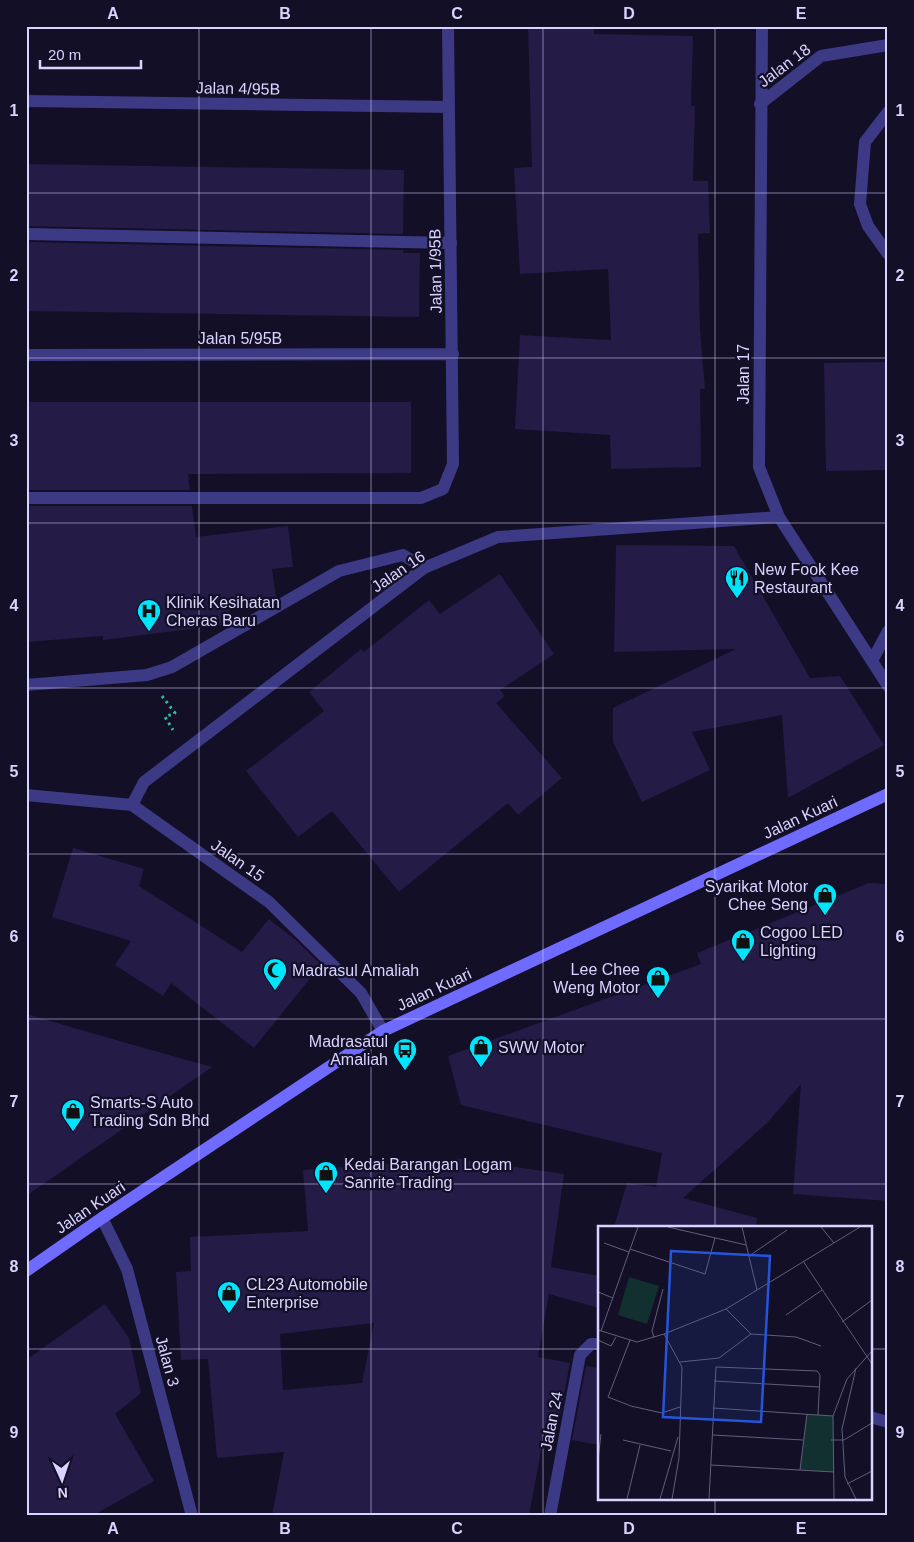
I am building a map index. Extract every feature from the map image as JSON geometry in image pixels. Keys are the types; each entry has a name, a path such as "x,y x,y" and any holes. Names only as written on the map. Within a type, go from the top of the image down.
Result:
{"street":[{"name":"Jalan 1/95B","path":"26,498 421,498 443,489 453,464 448,26"},
{"name":"Jalan 17","path":"762,26 759,467 779,517 888,686"},
{"name":"Jalan 18","path":"760,104 821,56 888,46"},
{"name":"Jalan 4/95B","path":"26,102 449,107"},
{"path":"888,112 865,142 860,204 868,226 888,254"},
{"path":"26,234 451,243"},
{"name":"Jalan 5/95B","path":"26,355 453,354"},
{"name":"Jalan 16","path":"132,805 144,782 424,568 498,537 779,517"},
{"path":"26,685 146,675 172,667 339,571 403,556 424,568"},
{"path":"872,661 888,631"},
{"name":"Jalan Kuari","path":"26,1271 102,1218 382,1032 888,794"},
{"name":"Jalan 15","path":"26,795 132,805 269,902 361,993 382,1032"},
{"name":"Jalan 3","path":"102,1218 127,1269 192,1516"},
{"name":"Jalan 24","path":"550,1516 580,1355 591,1344 598,1344"},
{"path":"872,1418 888,1422"}],"path":[{"path":"159,692 175,713 164,717 173,731"}],"building":[{"path":"528,26 594,26 594,34 693,36 691,106 695,106 693,181 708,181 710,233 698,234 700,330 705,389 700,389 701,467 611,469 610,435 515,429 520,335 611,340 608,269 520,274 514,168 532,167"},
{"path":"26,164 404,170 403,234 26,226"},
{"path":"26,242 403,250 403,253 420,253 419,317 26,311"},
{"path":"888,362 888,470 826,471 824,363"},
{"path":"26,402 411,402 411,473 188,474 190,490 26,490"},
{"path":"26,506 192,506 196,537 288,526 293,567 272,569 276,597 229,603 230,624 103,640 103,636 26,642"},
{"path":"616,545 734,546 810,678 840,676 884,745 788,798 782,715 692,732 710,770 642,802 613,742 613,708 736,649 614,652"},
{"path":"500,574 554,654 500,690 505,696 496,703 562,778 518,815 508,803 399,892 332,811 298,837 246,771 324,711 309,692 361,649 364,652 429,600 440,614"},
{"path":"73,848 144,869 139,886 242,952 269,919 297,941 321,965 254,1048 171,983 163,996 115,965 131,941 52,917"},
{"path":"869,883 888,884 888,1201 793,1194 801,1084 767,1123 683,1198 757,1218 756,1226 614,1226 627,1183 656,1187 662,1153 461,1105 448,1056 701,964 697,953"},
{"name":"Smarts-S Auto Trading Sdn Bhd","path":"26,1014 130,1044 212,1067 26,1196"},
{"path":"458,1159 564,1174 551,1267 598,1276 598,1308 549,1294 538,1357 570,1363 556,1437 544,1434 529,1516 272,1516 284,1452 217,1458 208,1359 181,1360 176,1272 191,1271 190,1237 308,1231 303,1170","holes":["374,1323 362,1383 283,1390 280,1334"]},
{"path":"105,1304 129,1338 141,1393 115,1414 154,1481 92,1516 26,1516 26,1360"},
{"path":"586,1366 598,1368 598,1445 572,1440"}],"place":[{"name":"New Fook Kee Restaurant","path":"737,599"},
{"name":"Klinik Kesihatan Cheras Baru","path":"149,632"},
{"name":"Syarikat Motor Chee Seng","path":"825,916"},
{"name":"Cogoo LED Lighting","path":"743,962"},
{"name":"Madrasul Amaliah","path":"275,991"},
{"name":"Lee Chee Weng Motor","path":"658,999"},
{"name":"SWW Motor","path":"481,1068"},
{"name":"Madrasatul Amaliah","path":"405,1071"},
{"name":"Smarts-S Auto Trading Sdn Bhd","path":"73,1132"},
{"name":"Kedai Barangan Logam Sanrite Trading","path":"326,1194"},
{"name":"CL23 Automobile Enterprise","path":"229,1314"}]}
